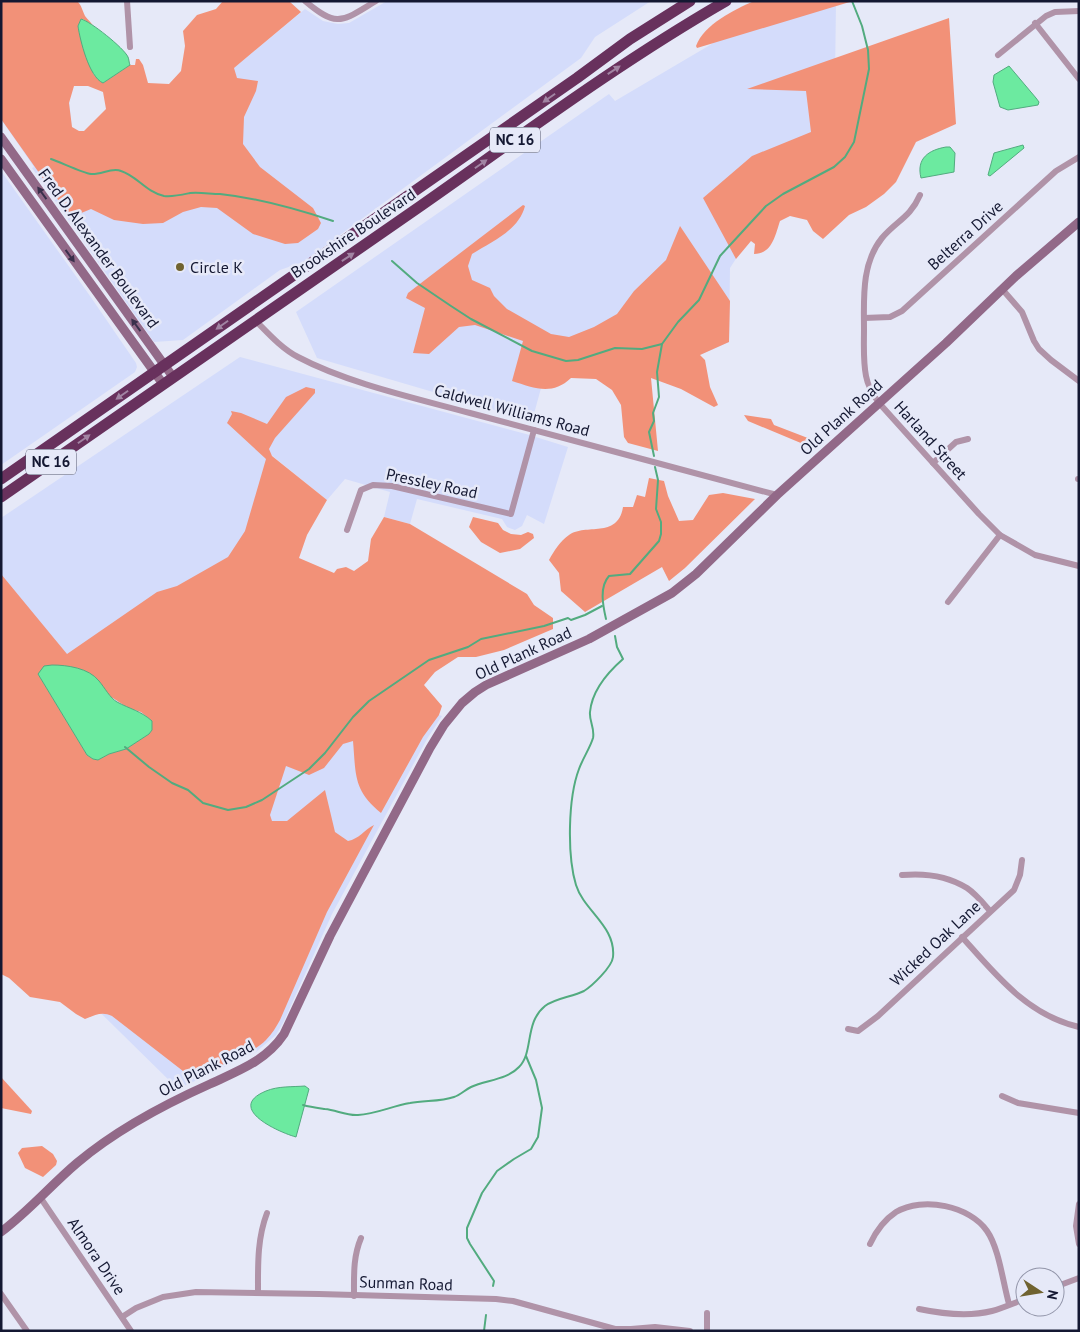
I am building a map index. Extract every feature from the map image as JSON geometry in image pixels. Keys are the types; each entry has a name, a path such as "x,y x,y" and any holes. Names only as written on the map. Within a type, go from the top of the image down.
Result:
{"highway":[{"name":"Brookshire Boulevard","path":"1,479 577,78 610,52 690,1"},
{"name":"Brookshire Boulevard","path":"1,497 502,150 613,70 677,29 726,1"},
{"path":"255,320 258,312 290,290 335,246"},
{"path":"201,358 211,343 241,322 242,316 240,312"},
{"path":"20,484 22,474 60,444 78,426"},
{"path":"1,489 11,480 12,471"}],"street":[{"path":"127,1 130,47"},
{"path":"305,1 321,15 337,20 352,15 376,1"},
{"path":"998,55 1035,23 1055,12 1079,11"},
{"path":"1035,23 1079,79"},
{"name":"Fred D. Alexander Boulevard","path":"1,137 174,377"},
{"name":"Belterra Drive","path":"864,318 890,317 902,311 1056,171 1079,157"},
{"name":"Fred D. Alexander Boulevard","path":"1,159 163,384"},
{"name":"Harland Street","path":"920,195 914,208 882,238 872,255 868,269 864,289 864,360 870,389 879,403 1000,535 1035,555 1079,566"},
{"name":"Old Plank Road","path":"1,1232 85,1157 128,1127 180,1098 256,1062 279,1042 334,928 430,748 444,725 462,704 486,685 589,639 672,593 696,574 777,495 1002,289 1079,222"},
{"path":"1002,289 1022,312 1039,349 1079,381"},
{"name":"Caldwell Williams Road","path":"255,320 295,356 328,371 440,405 777,495"},
{"name":"Pressley Road","path":"348,530 361,490 373,485 392,486 511,514 534,430"},
{"path":"933,463 956,442 968,438"},
{"path":"948,602 1000,535"},
{"name":"Wicked Oak Lane","path":"848,1029 858,1031 878,1016 990,910 1014,890 1020,875 1022,860"},
{"path":"902,875 916,874 946,878 968,889 990,910"},
{"path":"962,937 1003,982 1025,1002 1057,1020 1079,1027"},
{"path":"1002,1096 1018,1103 1079,1113"},
{"name":"Almora Drive","path":"40,1197 131,1331"},
{"path":"1079,1204 1076,1226 1079,1244"},
{"path":"870,1244 888,1218 907,1207 929,1205 958,1210 974,1218 987,1231 996,1253 1009,1304"},
{"path":"258,1293 258,1254 261,1230 266,1213"},
{"path":"354,1296 354,1266 361,1238"},
{"path":"1065,1283 1079,1278"},
{"name":"Sunman Road","path":"122,1317 136,1308 173,1295 205,1292 258,1293 513,1301 615,1329 655,1327 690,1331"},
{"path":"1,1294 27,1331"},
{"path":"919,1309 953,1314 971,1314 992,1311 1015,1302"},
{"path":"706,1331 707,1313"}],"shaded area":[{"path":"1,1 59,1 75,159 167,123 305,9 323,21 338,24 349,23 387,1 651,1 595,37 581,58 303,262 280,270 183,340 154,342 32,168 34,167 1,119"},
{"path":"1,1 77,1 93,26 81,19 78,26 94,75 103,83 130,65 135,65 136,59 139,59 143,65 148,83 169,84 181,71 185,46 183,31 197,15 216,9 223,1 289,1 301,12 234,68 237,78 258,81 256,91 244,117 243,144 260,167 313,208 321,223 318,229 298,243 285,244 253,234 217,208 201,207 183,212 163,223 143,224 114,220 91,209 74,216 66,211 1,119","holes":["74,86 88,86 103,92 106,109 84,131 79,131 72,127 69,103"]},
{"path":"754,1 853,1 697,48 696,46 700,38 713,24 729,13"},
{"path":"836,1 834,160 803,155 730,268 729,342 695,357 546,370 532,421 317,358 296,312 609,94 615,101 710,45 737,26"},
{"path":"949,18 956,124 916,142 896,182 884,194 866,207 849,215 823,239 813,231 807,220 790,216 780,221 769,248 754,254 755,244 751,241 736,259 703,198 752,156 811,132 806,91 747,89"},
{"path":"81,19 106,35 128,58 130,65 103,83 93,74 86,58 78,26"},
{"path":"1009,66 1039,102 1038,105 1008,110 1000,107 993,82 994,75"},
{"path":"1023,145 1024,148 990,176 988,175 994,153"},
{"path":"950,147 955,153 954,172 921,178 920,165 925,156 934,150"},
{"path":"1,171 90,296 137,367 135,372 1,465"},
{"path":"523,205 525,206 522,214 511,229 472,254 468,266 472,280 490,288 494,296 507,309 551,334 569,337 594,327 617,314 634,291 666,260 680,226 730,301 729,342 700,355 705,360 710,387 718,405 714,407 681,389 651,378 658,451 628,443 624,437 621,405 612,390 596,379 571,378 564,384 550,389 535,388 512,381 523,341 475,325 459,327 429,354 413,353 425,308 406,298 408,293"},
{"path":"240,357 568,447 544,524 527,515 522,526 515,530 507,527 502,519 417,499 410,524 384,517 390,492 345,479 327,500 269,453 294,667 442,716 427,739 332,914 276,1035 256,1052 178,1089 1,915 1,518"},
{"path":"306,387 315,389 315,393 275,438 269,449 272,456 327,500 307,535 299,558 334,573 337,569 346,567 354,571 368,561 371,539 384,517 410,524 527,594 534,605 553,618 553,629 504,650 476,657 458,657 435,672 424,685 442,706 439,715 423,737 381,813 365,797 361,789 356,773 353,741 343,744 324,768 309,775 286,766 270,815 272,821 287,821 325,790 335,832 348,841 374,825 327,912 280,1020 272,1033 251,1051 192,1078 112,1016 102,1014 85,1019 60,1002 30,997 9,978 1,974 1,574 67,654 157,592 177,586 228,557 245,531 266,459 227,423 232,414 231,411 241,413 267,424 286,397","holes":["38,674 113,698 128,708 141,712 152,721 152,730 126,749 109,754 98,760 93,759 87,755"]},
{"path":"744,415 771,419 774,425 813,440 808,446 748,421"},
{"path":"649,478 664,481 668,496 679,521 693,520 709,495 723,493 755,499 685,568 669,581 662,567 585,612 561,591 559,573 549,560 560,543 569,535 584,530 608,527 615,523 620,517 623,507 633,507 637,495 645,497"},
{"path":"473,517 498,523 503,530 511,534 521,535 528,532 533,534 534,538 520,549 500,553 481,542 469,527"},
{"path":"44,666 71,667 90,673 114,700 140,712 152,721 152,730 126,749 109,754 98,760 93,759 87,755 38,674"},
{"path":"1,1077 32,1111 31,1114 1,1108"},
{"path":"305,1086 309,1089 296,1137 268,1125 253,1112 251,1105 255,1098 266,1091 280,1087"},
{"path":"42,1146 53,1154 57,1161 56,1165 43,1177 25,1168 18,1153 22,1148"}],"waterway":[{"path":"654,456 649,432 654,421 653,413 659,397 657,372 662,344 678,322 699,300 720,256 766,206 783,194 834,167 845,157 854,142 869,69 868,50 862,26 852,1"},
{"path":"51,159 91,174 118,170 127,173 152,191 164,196 198,193 249,198 277,204 333,221"},
{"path":"392,261 417,283 471,319 532,351 566,361 578,360 615,348 642,349 662,344"},
{"path":"606,619 603,597 606,580 609,576 630,574 659,541 661,522 656,509 658,480 655,467"},
{"path":"125,747 149,767 172,783 188,790 203,803 228,810 246,807 262,800 309,769 369,701 429,660 468,647 481,639 544,626 568,618 571,620 602,606"},
{"path":"303,1105 350,1115 365,1114 410,1103 449,1099 471,1087 509,1075 524,1061 534,1021 538,1013 549,1003 584,991 609,966 613,957 613,946 610,936 586,903 576,885 571,858 570,827 575,781 593,738 590,715 591,704 601,682 623,659 617,647 615,636"},
{"path":"493,1286 494,1281 467,1238 467,1228 482,1193 497,1171 531,1149 538,1137 542,1108 536,1080 526,1056"},
{"path":"484,1331 486,1315"}],"place":[{"name":"Circle K","path":"180,267"}]}
